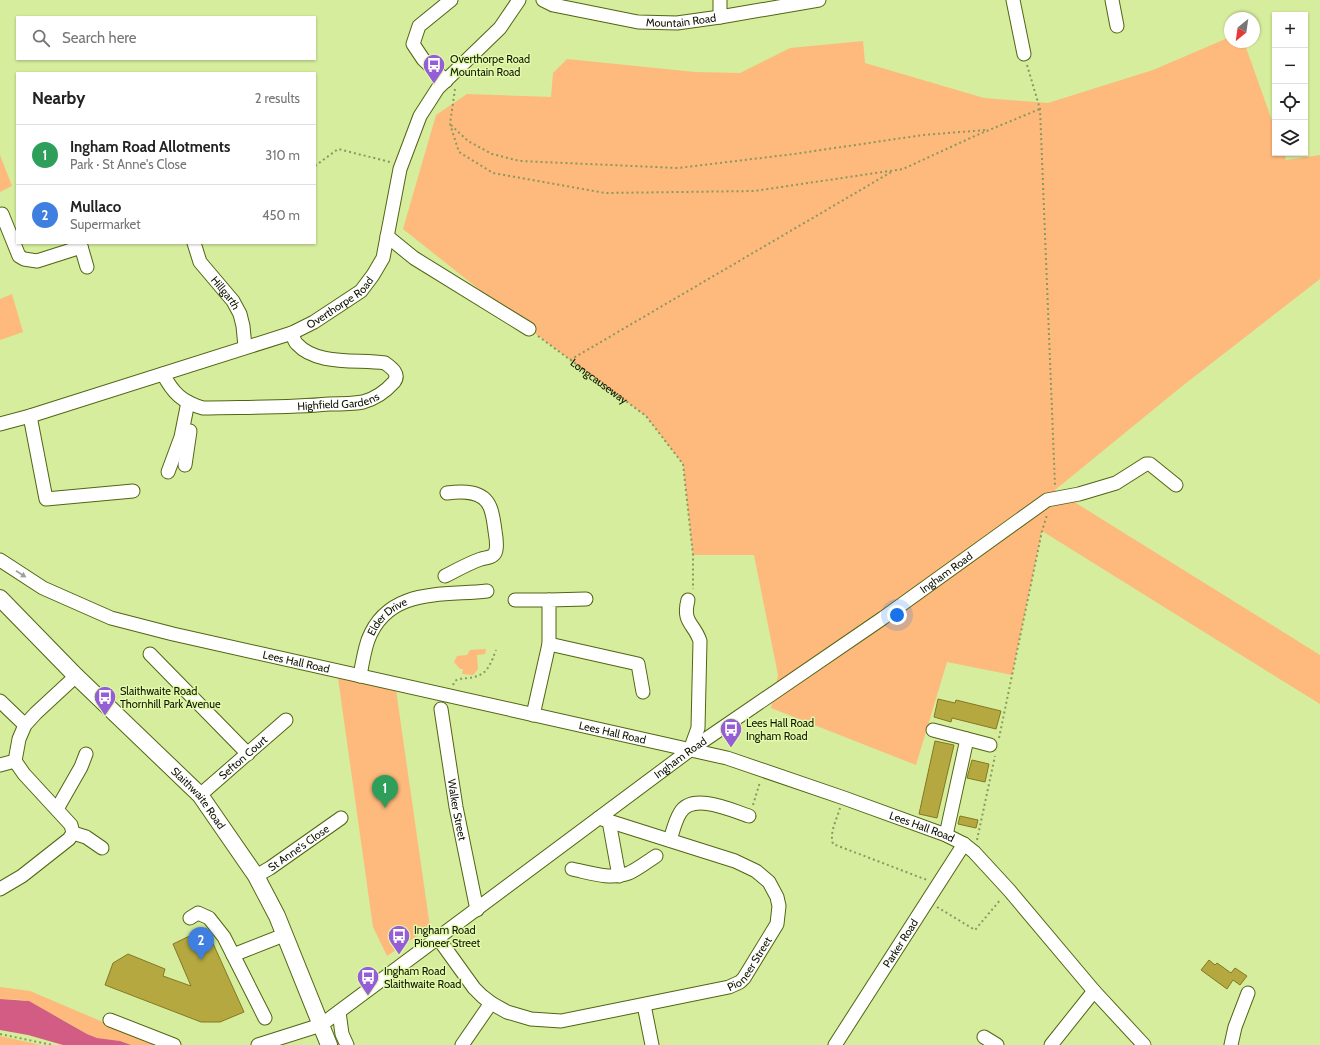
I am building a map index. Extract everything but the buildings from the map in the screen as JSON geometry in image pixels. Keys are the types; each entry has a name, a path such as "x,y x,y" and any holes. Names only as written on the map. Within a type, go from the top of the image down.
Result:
{"main road":[{"name":"Slaithwaite Road","path":"0,598 76,676 200,795 256,876 277,916 330,1045"}],"street":[{"path":"446,81 424,59 413,44 419,26 451,0"},
{"name":"Overthorpe Road","path":"0,424 30,416 292,333 314,322 361,291 383,258 400,169 420,116 438,88 500,28 519,0"},
{"name":"Mountain Road","path":"543,0 553,5 638,22 677,23 819,0"},
{"path":"720,0 720,17"},
{"path":"1013,0 1024,54"},
{"path":"1112,0 1117,26"},
{"path":"2,214 19,256 24,259 37,260 63,253 80,245 87,267"},
{"path":"387,236 414,258 529,329"},
{"name":"Hillgarth","path":"194,244 200,262 233,301 240,314 245,347"},
{"name":"Highfield Gardens","path":"192,404 203,408 309,406 363,402 377,396 390,387 396,380 396,374 391,367 385,363 324,358 308,352 296,343 292,333"},
{"path":"163,374 174,392 192,404"},
{"path":"185,465 191,425 192,404"},
{"path":"168,472 192,404"},
{"path":"30,416 46,499 133,491"},
{"path":"1050,499 1079,494 1116,483 1146,464 1150,464 1176,485"},
{"path":"447,493 464,491 474,493 484,499 490,506 497,545 495,553 491,556 444,575 447,593"},
{"name":"Ingham Road","path":"321,1026 438,938 604,820 690,750 883,618 1050,499"},
{"name":"Lees Hall Road","path":"0,560 43,588 111,618 173,634 727,758 946,835 969,848 1008,890 1094,991 1144,1045"},
{"name":"Elder Drive","path":"360,676 369,639 378,623 395,607 415,598 447,593 487,591"},
{"path":"515,600 586,599"},
{"path":"533,715 549,644 549,600"},
{"path":"688,600 686,607 687,618 689,624 698,634 700,641 698,728 690,750"},
{"path":"549,644 638,664 643,692"},
{"path":"150,654 248,754"},
{"path":"73,833 70,825 24,774 15,761 19,739 25,725 76,676"},
{"path":"0,701 25,725"},
{"name":"Walker Street","path":"441,709 456,807 477,910"},
{"name":"Sefton Court","path":"200,795 286,720"},
{"path":"933,730 995,747"},
{"path":"946,835 967,739"},
{"path":"57,810 81,767 86,754"},
{"path":"0,765 15,761"},
{"path":"670,840 680,812 687,806 700,802 715,804 749,816"},
{"name":"St Anne's Close","path":"256,876 270,868 341,818"},
{"path":"604,820 619,876"},
{"name":"Pioneer Street","path":"438,938 474,988 491,1003 507,1012 532,1019 561,1021 729,987 740,982 744,978 777,924 779,915 777,897 769,882 756,871 736,861 604,820"},
{"path":"73,833 86,837 102,848"},
{"path":"0,889 22,876 69,839 73,833"},
{"name":"Parker Road","path":"838,1044 937,884 969,848"},
{"path":"572,869 606,876 619,876 630,872 656,856"},
{"path":"190,918 198,914 209,918 224,937 265,1018"},
{"path":"233,955 284,935"},
{"path":"1051,1045 1094,991"},
{"path":"1231,1045 1235,1027 1248,993"},
{"path":"465,1040 491,1003"},
{"path":"644,1005 652,1045"},
{"path":"339,1012 342,1034 347,1045"},
{"path":"110,1020 174,1045"},
{"path":"258,1045 321,1026"},
{"path":"984,1037 997,1045"}],"path":[{"path":"969,848 995,747 1042,531 1050,499 1055,490 1040,109 1024,54"},
{"path":"458,69 450,124 459,152 492,173 604,193 754,191 894,171 904,169 989,130 1040,109"},
{"path":"450,124 468,141 492,154 520,161 678,168 794,154 923,135 989,130"},
{"path":"316,165 338,149 390,162 400,169"},
{"path":"570,360 894,171"},
{"name":"Longcauseway","path":"529,329 646,416 683,464 693,555 694,588 688,600"},
{"path":"450,696 455,681 458,679 480,676 492,662 496,650"},
{"path":"749,816 764,772"},
{"path":"844,798 832,832 831,839 833,844 937,884"},
{"path":"926,901 975,930 1008,890"},
{"path":"0,1034 52,1045"}],"shaded area":[{"path":"1224,40 1224,48 1246,48 1272,121 1272,156 1285,156 1286,160 1320,155 1320,279 1181,387 1055,490 1320,655 1320,704 1042,531 1012,675 947,662 916,765 771,708 778,675 754,555 693,555 683,464 646,416 529,329 403,229 436,115 467,94 551,97 553,73 567,59 695,72 740,73 790,48 863,41 865,63 984,98 1048,103 1153,70"},
{"path":"0,155 12,186 0,192"},
{"path":"12,294 23,332 0,340 0,299"},
{"path":"486,649 485,654 477,655 478,669 473,675 462,674 463,669 460,669 454,662 457,656 467,655 470,650"},
{"path":"338,678 396,690 430,927 387,956 373,927"},
{"path":"0,987 30,991 157,1045 131,1045 120,1041 97,1038 25,1000 0,999"},
{"path":"0,999 29,1001 87,1034 97,1038 120,1041 131,1045 63,1045 28,1035 0,1030"},
{"path":"0,1036 41,1045 0,1045"}],"place":[{"name":"Overthorpe Road Mountain Road","path":"434,84"},
{"name":"Slaithwaite Road Thornhill Park Avenue","path":"105,716"},
{"name":"Lees Hall Road Ingham Road","path":"731,748"},
{"name":"Ingham Road Allotments","path":"385,808"},
{"name":"Ingham Road Pioneer Street","path":"399,956"},
{"name":"Mullaco","path":"201,960"},
{"name":"Ingham Road Slaithwaite Road","path":"368,996"}]}
